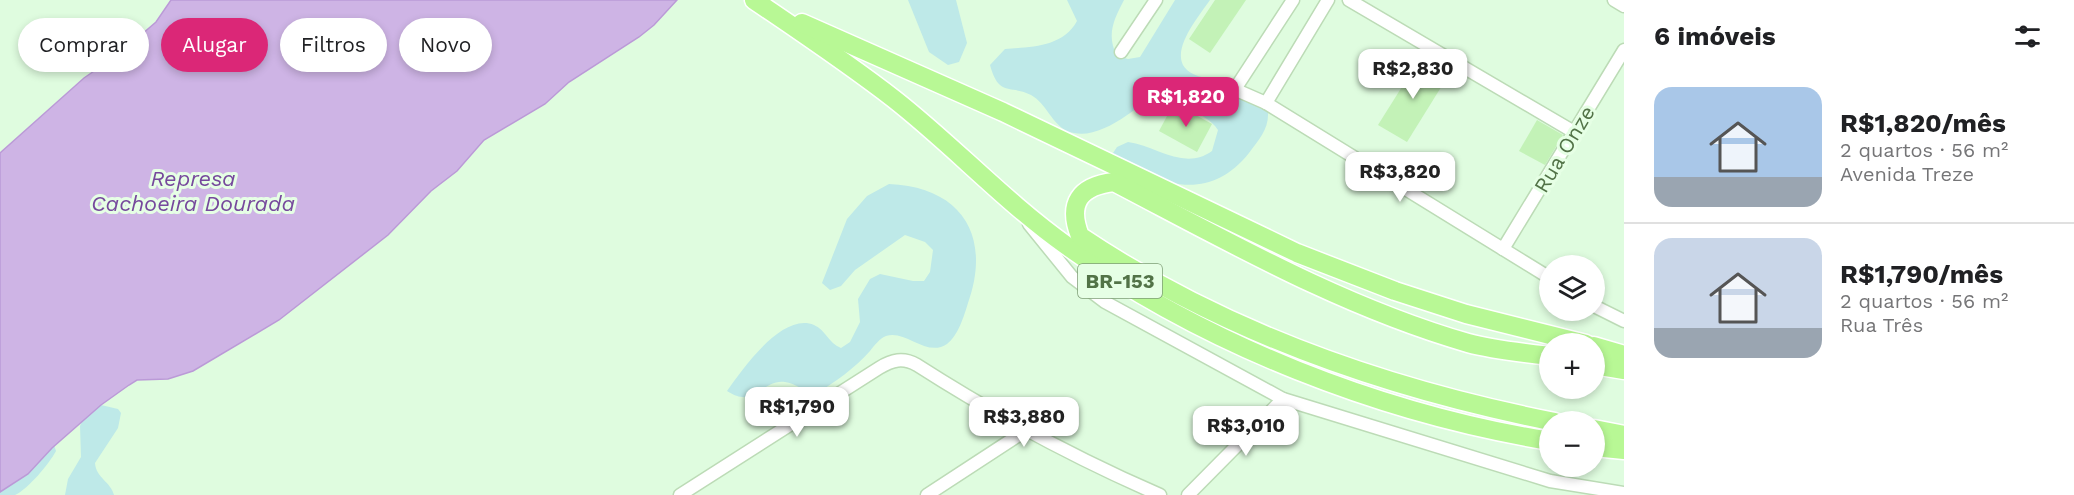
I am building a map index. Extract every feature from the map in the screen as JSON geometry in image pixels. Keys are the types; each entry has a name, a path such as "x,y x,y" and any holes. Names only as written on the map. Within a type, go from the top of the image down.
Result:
{"highway":[{"name":"BR-153","path":"754,0 894,99 975,168 1015,206 1068,247 1137,292 1252,352 1391,403 1461,423 1539,439"},
{"name":"BR-153","path":"754,0 859,51 1003,112 1297,253 1395,291 1466,314 1542,333"},
{"path":"1539,354 1470,343 1382,313 1311,283 1114,182 1093,185 1077,200 1074,222 1080,236 1172,292 1241,326 1328,362 1433,393 1539,418"},
{"path":"1605,349 1624,355"},
{"path":"1605,367 1624,370"},
{"path":"1605,431 1624,435"},
{"path":"1605,448 1624,450"}],"street":[{"path":"1121,52 1155,0"},
{"path":"1224,106 1293,0"},
{"path":"1266,103 1328,0"},
{"path":"1349,0 1574,132"},
{"path":"1614,0 1624,6"},
{"name":"Rua Onze","path":"1503,249 1624,50"},
{"path":"1234,88 1266,103 1539,271"},
{"path":"1015,206 1072,277 1105,302 1283,399 1550,481 1624,493"},
{"path":"1605,312 1624,321"},
{"path":"680,495 887,363 908,360 1025,431 1097,468 1160,495"},
{"path":"1188,495 1283,399"},
{"path":"927,495 1025,431"}],"shaded area":[{"path":"908,0 956,0 967,43 959,62 948,65 929,52"},
{"path":"1067,0 1124,0 1114,21 1112,41 1117,56 1128,59 1140,57 1175,0 1210,0 1184,40 1181,51 1182,61 1187,70 1198,76 1235,81 1253,95 1268,112 1265,129 1260,139 1233,169 1217,179 1200,184 1165,181 1147,175 1111,156 1117,147 1128,142 1181,158 1202,157 1212,151 1218,130 1178,94 1166,89 1120,120 1093,132 1080,134 1062,128 1041,103 1031,95 1001,86 993,75 990,65 1005,49 1046,44 1064,36 1077,21"},
{"path":"889,184 914,187 935,194 952,205 964,219 973,236 976,256 974,278 962,320 951,340 947,344 932,348 901,336 886,336 879,340 851,369 816,394 785,382 777,382 752,396 737,396 727,391 764,345 789,327 802,323 814,325 841,348 850,342 860,322 858,299 870,279 880,274 924,281 930,272 933,250 925,242 905,235 855,270 841,286 830,290 822,283 847,219 867,196"},
{"path":"101,405 118,409 121,413 118,428 95,463 98,472 114,495 65,495 68,479 81,457 80,426 84,417"},
{"path":"54,445 56,451 38,476 15,495 0,495 0,480"}],"water":[{"name":"Represa Cachoeira Dourada","path":"171,0 677,0 654,25 639,37 569,82 545,104 484,140 457,171 431,191 388,235 279,320 193,371 168,379 137,380 101,405 52,448 28,474 0,492 0,153 93,72 149,72 149,28"}],"building":[{"path":"1215,0 1246,0 1210,53 1189,39"},
{"path":"1420,58 1448,76 1407,142 1378,125"},
{"path":"1174,103 1212,124 1197,152 1159,131"},
{"path":"1537,120 1563,135 1545,165 1519,151"}]}
